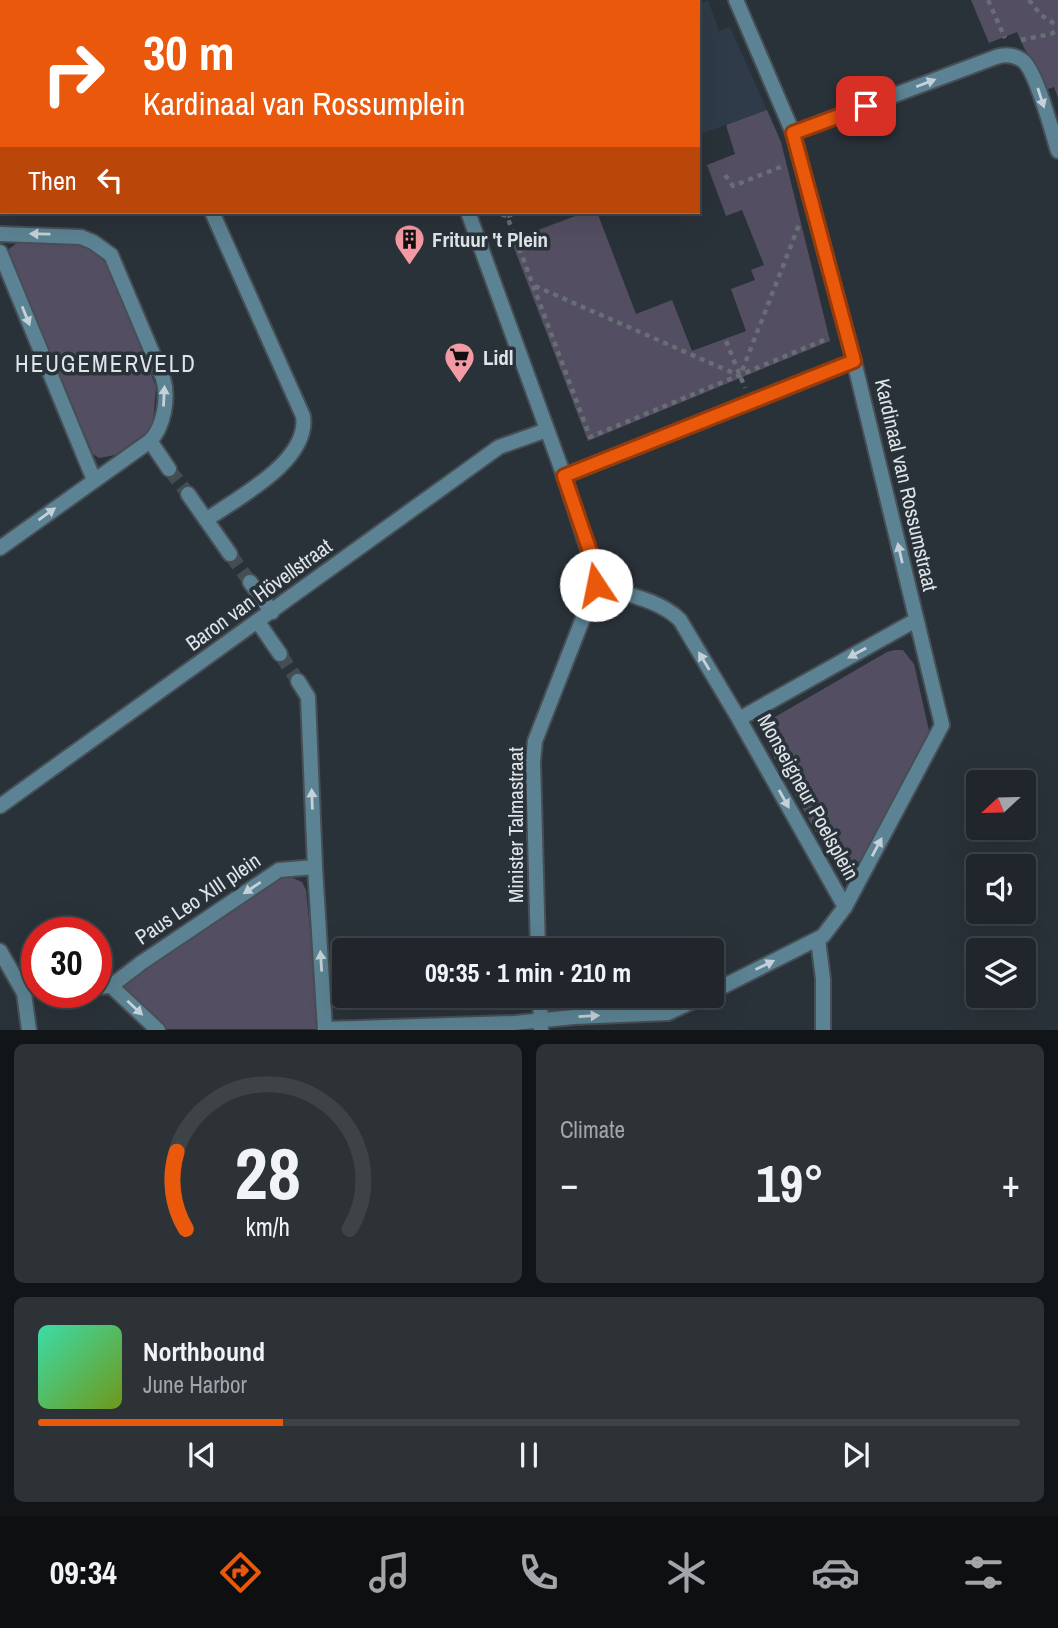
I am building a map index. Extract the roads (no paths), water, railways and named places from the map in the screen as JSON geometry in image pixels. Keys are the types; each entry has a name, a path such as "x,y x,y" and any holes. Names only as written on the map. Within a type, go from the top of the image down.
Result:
{"street":[{"name":"Kardinaal van Rossumstraat","path":"736,0 793,133 854,361 916,620"},
{"path":"793,133 996,57 1009,49 1022,59 1031,71 1058,151"},
{"path":"206,520 257,484 294,453 304,434 303,416 213,214"},
{"path":"469,214 596,569 596,585 654,603 673,614 683,626 738,719"},
{"path":"0,234 81,237 111,255 164,384 161,425 150,441 0,548"},
{"path":"0,253 94,480"},
{"path":"564,476 854,361"},
{"name":"Baron van Hövellstraat","path":"0,806 499,447 547,430"},
{"path":"150,441 169,469"},
{"path":"187,494 230,554"},
{"path":"250,582 272,612"},
{"name":"Minister Talmastraat","path":"538,938 533,761 535,741 596,585"},
{"name":"Monseigneur Poelsplein","path":"916,620 942,725 845,907 738,719 916,620"},
{"path":"258,622 280,654"},
{"path":"298,681 308,697 325,1029 514,1023 540,1025 668,1013 679,1008"},
{"name":"Paus Leo XIII plein","path":"112,982 279,870 315,867"},
{"path":"724,986 829,932 845,907"},
{"path":"818,939 823,979 823,1030"},
{"path":"0,951 21,979"},
{"name":"Paus Leo XIII plein","path":"112,993 158,1030"},
{"path":"29,1030 30,1008"}],"tunnel":[{"path":"169,469 188,494"},
{"path":"230,554 250,582"},
{"path":"280,654 298,681"}],"place":[{"name":"Frituur 't Plein","path":"409,267"},
{"name":"Lidl","path":"460,385"}],"district":[{"name":"HEUGEMERVELD","path":"106,364"}]}
